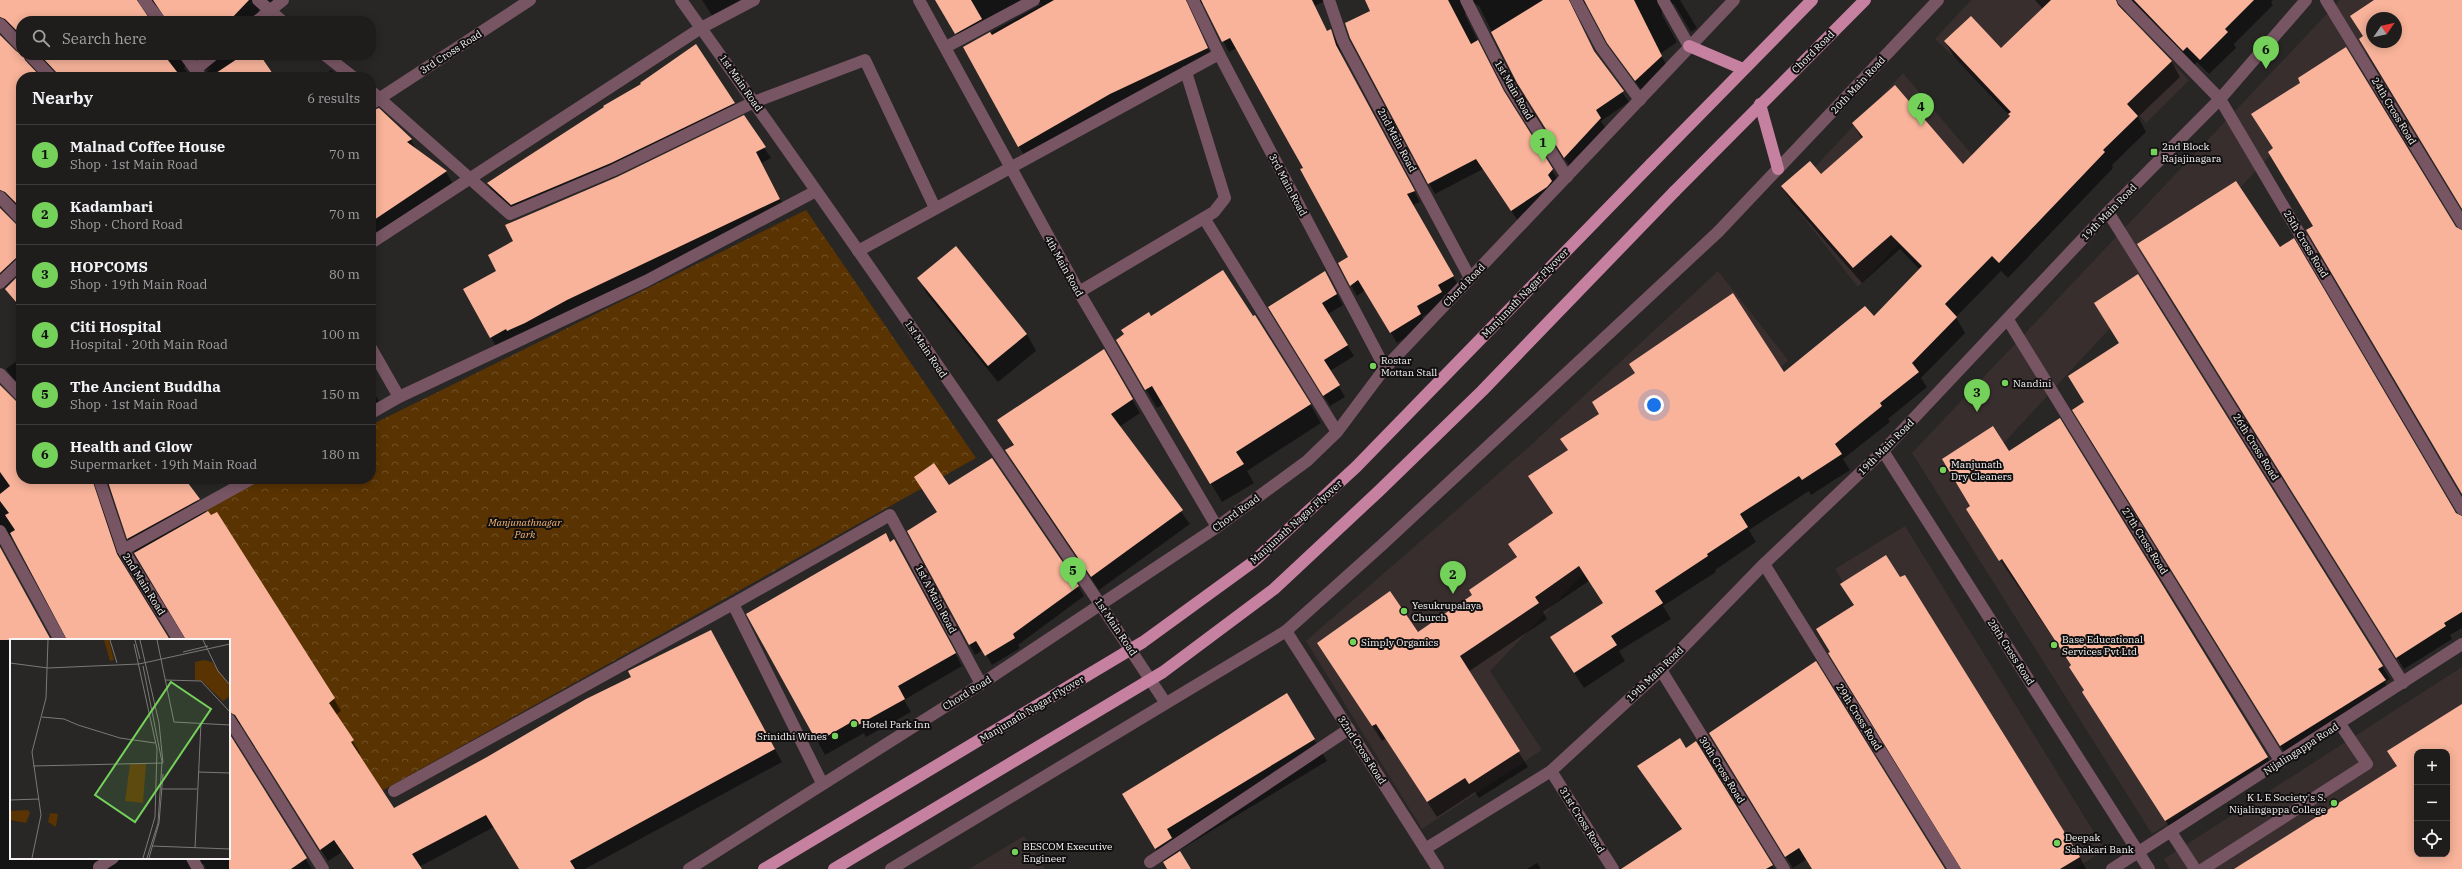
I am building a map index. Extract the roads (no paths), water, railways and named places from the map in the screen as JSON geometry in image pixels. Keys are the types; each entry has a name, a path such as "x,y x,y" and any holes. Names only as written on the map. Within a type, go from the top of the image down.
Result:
{"main road":[{"path":"1689,46 1743,69 1812,0"},
{"name":"Chord Road","path":"1760,104 1866,0"},
{"name":"Manjunath Nagar Flyover","path":"764,869 1143,642 1253,562 1356,467 1743,69"},
{"path":"1760,104 1778,169"},
{"path":"834,869 1163,672 1274,589 1380,491 1482,391 1760,104"}],"street":[{"path":"144,0 156,16"},
{"path":"258,0 276,16"},
{"path":"263,16 283,0"},
{"name":"3rd Cross Road","path":"376,97 530,0"},
{"name":"1st Main Road","path":"681,0 858,251 1101,604 1165,702"},
{"path":"376,240 468,178 701,28 754,0"},
{"name":"4th Main Road","path":"920,0 1079,292 1217,527"},
{"path":"946,47 1034,0"},
{"name":"3rd Main Road","path":"1193,0 1219,54 1385,368"},
{"name":"2nd Main Road","path":"1329,0 1343,41 1470,278"},
{"name":"1st Main Road","path":"1466,0 1510,87 1567,177"},
{"path":"1576,0 1601,47 1640,100"},
{"path":"1663,0 1689,46"},
{"name":"Chord Road","path":"689,869 822,783 981,684 1217,527 1307,461 1337,432 1385,368 1734,0"},
{"name":"20th Main Road","path":"1778,169 1938,0"},
{"name":"25th Cross Road","path":"2123,0 2220,100 2462,509"},
{"name":"19th Main Road","path":"1425,848 1551,771 1661,670 1764,564 1882,451 2008,320 2108,212 2220,100 2306,0"},
{"name":"24th Cross Road","path":"2326,0 2462,223"},
{"path":"0,24 16,41"},
{"path":"858,251 1219,54"},
{"path":"35,60 46,72"},
{"path":"189,60 197,72"},
{"path":"199,72 209,60"},
{"path":"331,60 347,72"},
{"path":"376,100 510,214 614,170 754,102 865,60 935,208"},
{"path":"1079,292 1214,212 1225,198 1186,72"},
{"path":"892,869 1165,702 1286,631 1383,544 1718,232 1778,169"},
{"path":"376,410 399,397 646,281 816,191"},
{"path":"0,198 16,214"},
{"name":"26th Cross Road","path":"2108,212 2403,683"},
{"path":"1204,218 1337,432"},
{"path":"1,280 16,267"},
{"name":"27th Cross Road","path":"2008,320 2281,762"},
{"path":"376,357 399,397"},
{"path":"0,374 16,391"},
{"name":"28th Cross Road","path":"1882,451 2140,852 2149,869"},
{"name":"2nd Main Road","path":"101,484 123,550 179,639"},
{"path":"123,550 237,484"},
{"name":"1st A Main Road","path":"734,604 890,515 981,684"},
{"path":"0,531 59,639"},
{"name":"29th Cross Road","path":"1764,564 1954,869"},
{"path":"394,791 734,604 822,783"},
{"name":"32nd Cross Road","path":"1286,631 1438,869"},
{"name":"Nijalingappa Road","path":"2112,869 2281,762 2462,644"},
{"name":"30th Cross Road","path":"1661,670 1784,869"},
{"path":"230,721 323,869"},
{"path":"2203,869 2367,764 2340,724"},
{"path":"1150,862 1349,729"},
{"name":"31st Cross Road","path":"1551,771 1613,869"},
{"path":"2171,832 2195,869"},
{"path":"99,868 112,859"},
{"path":"193,859 198,869"}],"place":[{"name":"Health and Glow","path":"2266,69"},
{"name":"Citi Hospital","path":"1921,126"},
{"name":"2nd Block Rajajinagara","path":"2154,152"},
{"name":"Malnad Coffee House","path":"1543,162"},
{"name":"Rostar Mottan Stall","path":"1373,366"},
{"name":"Nandini","path":"2005,383"},
{"name":"HOPCOMS","path":"1977,412"},
{"name":"Manjunath Dry Cleaners","path":"1943,470"},
{"name":"The Ancient Buddha","path":"1073,590"},
{"name":"Kadambari","path":"1453,594"},
{"name":"Yesukrupalaya Church","path":"1404,611"},
{"name":"Simply Organics","path":"1353,642"},
{"name":"Base Educational Services Pvt Ltd","path":"2054,645"},
{"name":"Hotel Park Inn","path":"854,724"},
{"name":"Srinidhi Wines","path":"835,736"},
{"name":"K L E Society's S. Nijalingappa College","path":"2334,803"},
{"name":"Deepak Sahakari Bank","path":"2057,843"},
{"name":"BESCOM Executive Engineer","path":"1015,852"}],"park label":[{"name":"Manjunathnagar Park","path":"525,528"}]}
